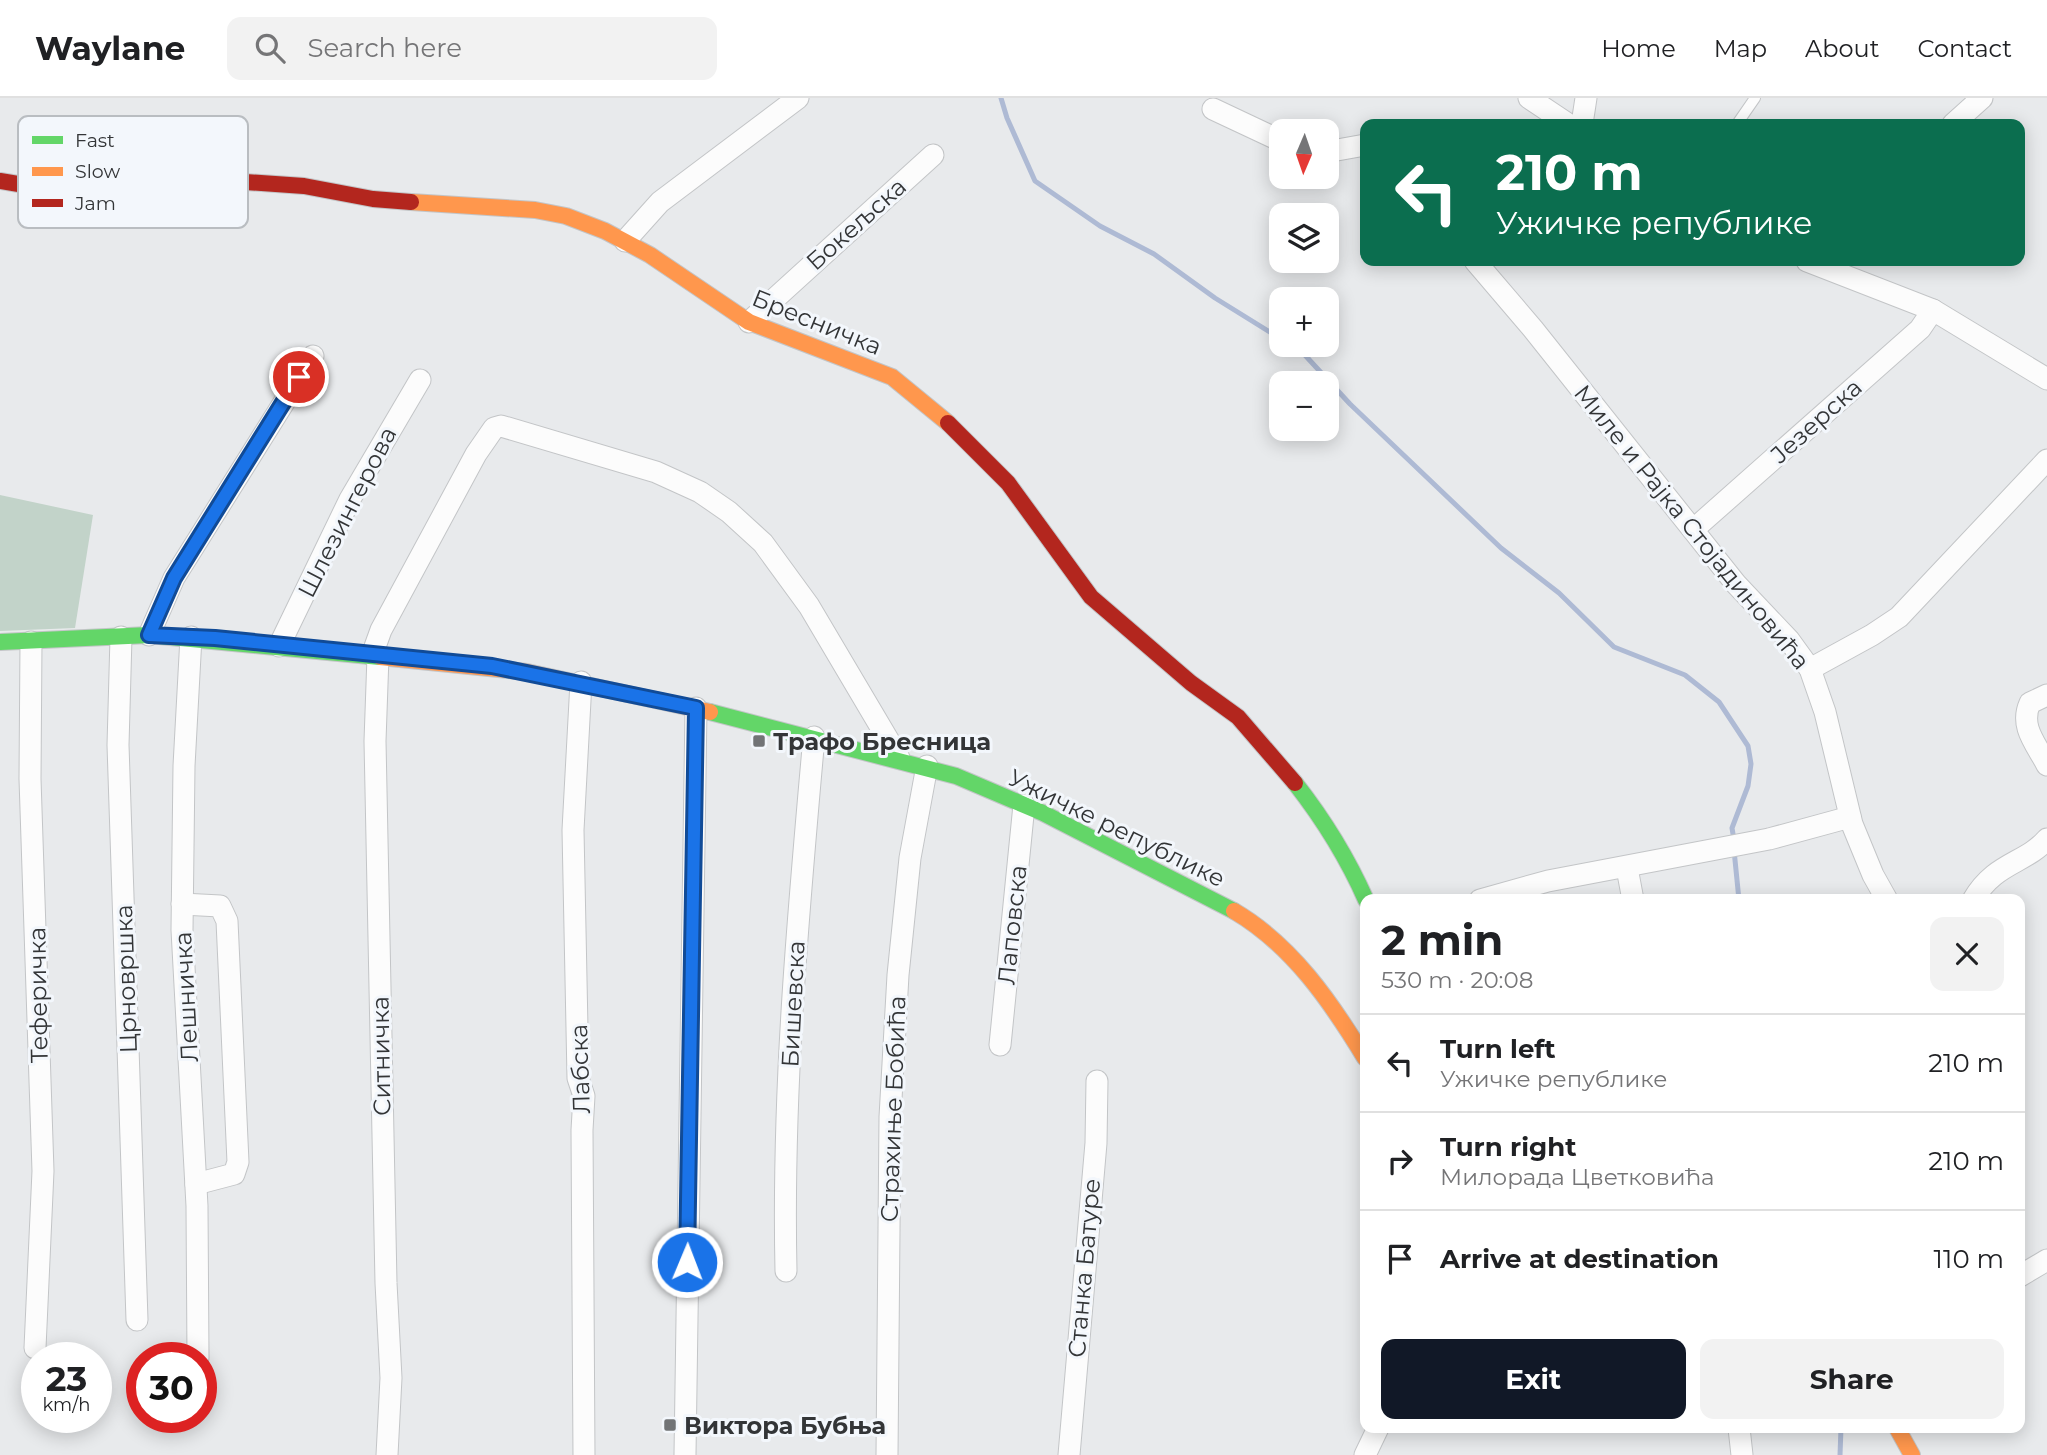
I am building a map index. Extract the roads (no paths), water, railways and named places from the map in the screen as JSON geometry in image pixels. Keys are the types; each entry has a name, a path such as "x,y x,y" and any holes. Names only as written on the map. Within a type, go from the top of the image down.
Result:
{"street":[{"path":"625,241 660,202 798,98"},
{"path":"1529,98 1560,119"},
{"path":"1583,119 1586,98"},
{"path":"1959,119 1982,98"},
{"path":"1213,108 1269,135"},
{"path":"1339,150 1360,146"},
{"name":"Бокељска","path":"749,322 933,155"},
{"name":"Бресничка","path":"0,181 18,184"},
{"name":"Бресничка","path":"248,183 304,186 373,199 552,213 587,223 625,241 749,322 879,370 906,387 1008,483 1091,597 1191,683 1238,717 1273,754 1322,817 1350,864 1363,894"},
{"name":"Миле и Рајка Стојадиновића","path":"1479,266 1736,584 1789,640 1810,669 1828,723 1850,817 1873,875 1884,894"},
{"path":"1834,266 1855,270 1933,310 2047,380"},
{"name":"Језерска","path":"1694,529 1920,329 1933,310"},
{"path":"149,635 174,578 313,356"},
{"name":"Шлезингерова","path":"279,646 350,499 420,380"},
{"name":"Ситничка","path":"387,1455 391,1378 386,1283 375,656 381,630 476,454 494,428 501,426 549,442 635,464 700,492 729,512 763,543 809,606 899,758"},
{"path":"1810,669 1899,617 2047,460"},
{"name":"Ужичке републике","path":"0,642 149,635 191,637 492,666 581,682 696,708 927,766 1024,805 1208,897 1262,931 1318,985 1360,1050"},
{"name":"Црновршка","path":"121,637 118,745 137,1320"},
{"name":"Лешничка","path":"191,637 182,905 196,1184 198,1342"},
{"name":"Теферичка","path":"31,642 29,742 43,1171 35,1342"},
{"name":"Лабска","path":"581,682 573,830 578,1078 584,1104 584,1455"},
{"path":"2047,695 2030,704 2025,715 2028,732 2047,765"},
{"path":"685,1455 696,708"},
{"name":"Бишевска","path":"786,1271 786,1129 801,862 814,737"},
{"name":"Страхиње Бобића","path":"887,1455 890,1117 898,975 910,858 927,766"},
{"name":"Лаповска","path":"1000,1045 1024,805"},
{"path":"1501,894 1548,881 1743,844 1850,817"},
{"path":"1978,894 1997,870 2036,851 2047,839"},
{"path":"1626,868 1632,894"},
{"path":"182,905 220,905 227,921 238,1161 233,1174 226,1178 196,1184"},
{"name":"Станка Батуре","path":"1069,1455 1096,1143 1097,1081"},
{"path":"2025,1273 2047,1260"},
{"path":"1365,1455 1376,1433"},
{"path":"1740,1433 1742,1455"},
{"path":"1900,1433 1912,1455"}],"lane":[{"path":"1740,119 1755,98"}],"waterway":[{"path":"1001,98 1035,181 1100,226 1154,254 1215,298 1269,332"},
{"path":"1307,357 1350,404 1501,548 1559,593 1614,647 1685,675 1719,702 1748,746 1751,764 1748,786 1732,828 1734,840"},
{"path":"1734,850 1738,894"},
{"path":"1840,1455 1841,1433"}],"place":[{"name":"Трафо Бресница","path":"759,741"},
{"name":"Виктора Бубња","path":"670,1425"}]}
